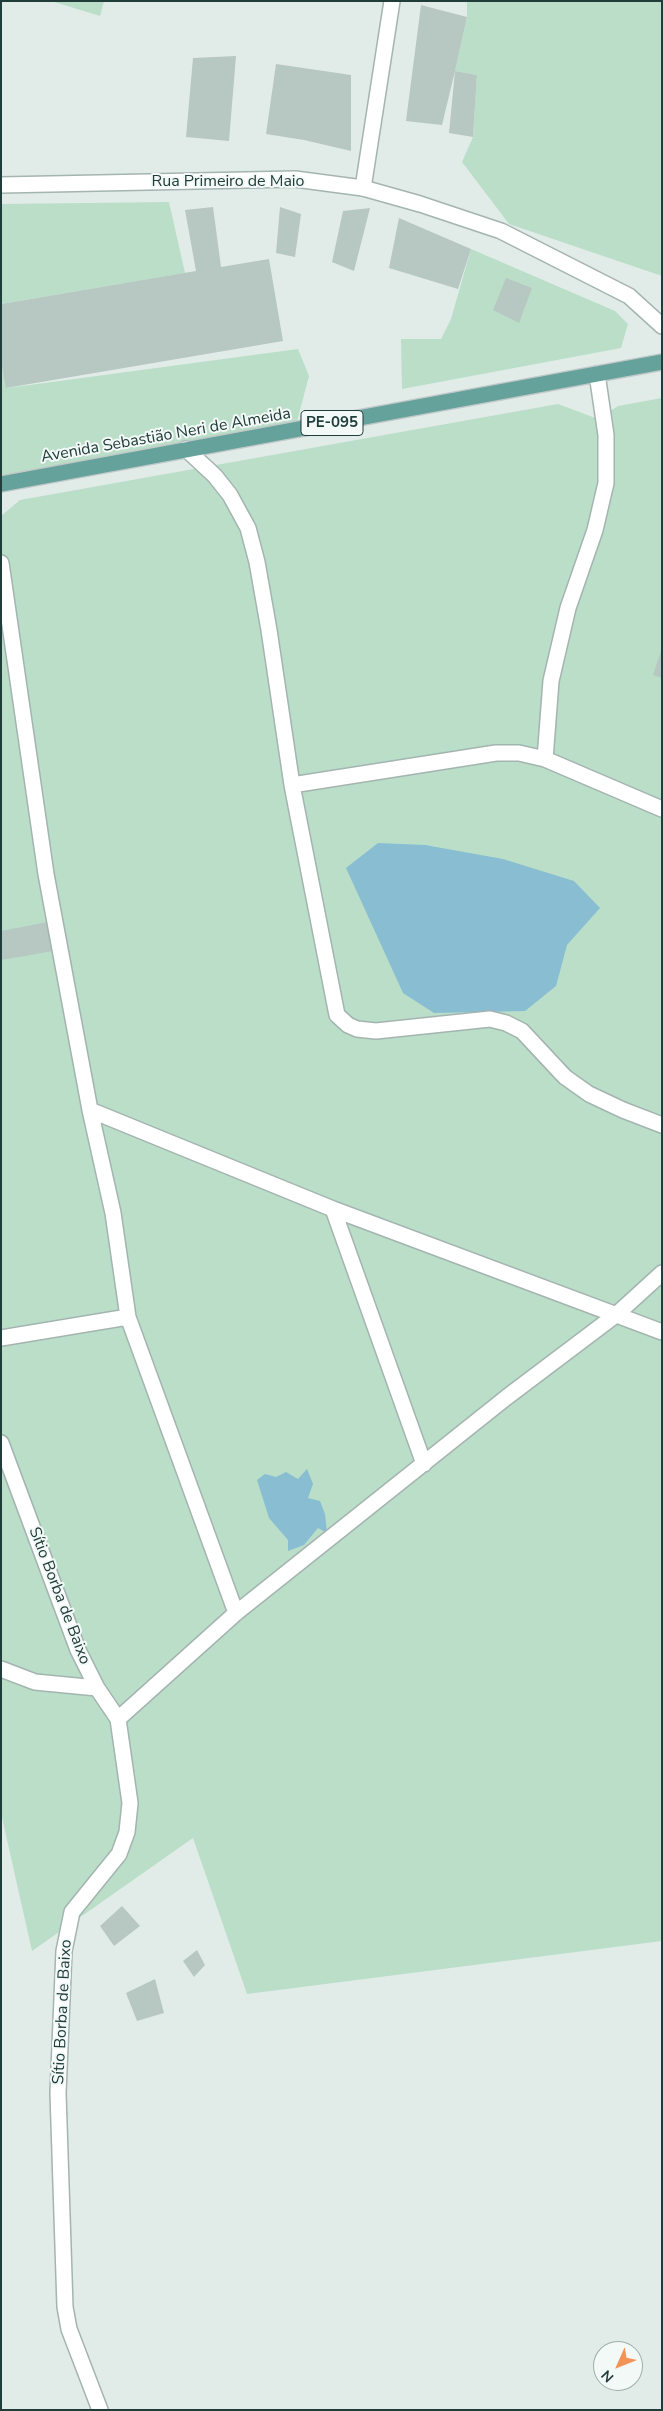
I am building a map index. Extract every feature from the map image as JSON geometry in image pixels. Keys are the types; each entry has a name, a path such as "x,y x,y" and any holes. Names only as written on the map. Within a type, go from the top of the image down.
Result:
{"main road":[{"name":"Avenida Sebastião Neri de Almeida","path":"1,484 662,362"}],"street":[{"path":"363,188 392,1"},
{"name":"Rua Primeiro de Maio","path":"1,185 295,179 363,188 420,204 501,231 629,296 662,326"},
{"path":"545,760 551,681 568,608 595,530 606,483 606,435 597,374"},
{"path":"186,449 215,476 230,495 248,528 257,562 269,630 292,785 337,1015 348,1025 357,1029 376,1031 490,1019 506,1023 522,1031 565,1077 589,1094 662,1125"},
{"path":"1,563 46,874 90,1110 113,1213 128,1318 236,1613"},
{"path":"292,785 496,753 520,753 545,760 662,808"},
{"path":"90,1110 333,1209 662,1332"},
{"path":"333,1209 424,1464"},
{"path":"118,1719 236,1613 507,1397 617,1314 662,1273"},
{"path":"1,1338 128,1318"},
{"name":"Sítio Borba de Baixo","path":"1,1443 78,1650 97,1688 118,1719 130,1803 127,1832 120,1854 72,1912 64,1951 58,2093 66,2307 69,2329 100,2410"},
{"path":"1,1668 35,1682 97,1688"}],"green space":[{"path":"51,1 104,1 100,16"},
{"path":"467,1 662,1 662,276 509,224 462,162 473,137 477,75 455,71 467,17"},
{"path":"169,202 185,273 1,304 1,204"},
{"path":"471,249 615,311 628,324 621,348 402,389 401,339 441,339 451,319"},
{"path":"298,349 309,376 296,425 1,475 1,361 7,388"},
{"path":"662,398 662,1941 247,1994 193,1838 32,1951 1,1813 1,516 20,500 558,404 598,419 618,406"}],"water":[{"path":"378,843 425,845 503,859 574,881 600,908 567,945 556,986 525,1011 434,1013 403,993 346,868"},
{"path":"307,1469 313,1484 308,1498 320,1501 325,1514 327,1533 318,1528 304,1545 288,1551 288,1540 269,1518 257,1480 265,1474 276,1477 286,1472 298,1479"}],"building":[{"path":"421,5 467,17 442,125 406,121"},
{"path":"236,56 229,141 186,137 193,58"},
{"path":"276,64 351,75 351,151 304,140 266,134"},
{"path":"455,71 477,75 473,137 449,133"},
{"path":"213,207 221,267 269,259 283,341 6,388 1,361 1,304 196,271 185,210"},
{"path":"280,207 301,214 295,257 276,253"},
{"path":"370,208 354,271 332,262 343,211"},
{"path":"399,218 471,249 458,289 389,268"},
{"path":"506,278 532,288 519,323 493,310"},
{"path":"662,652 662,678 653,675"},
{"path":"48,922 53,951 1,960 1,931"},
{"path":"122,1906 140,1926 114,1946 100,1926"},
{"path":"197,1950 205,1965 194,1977 183,1961"},
{"path":"155,1979 164,2013 137,2021 126,1993"}]}
